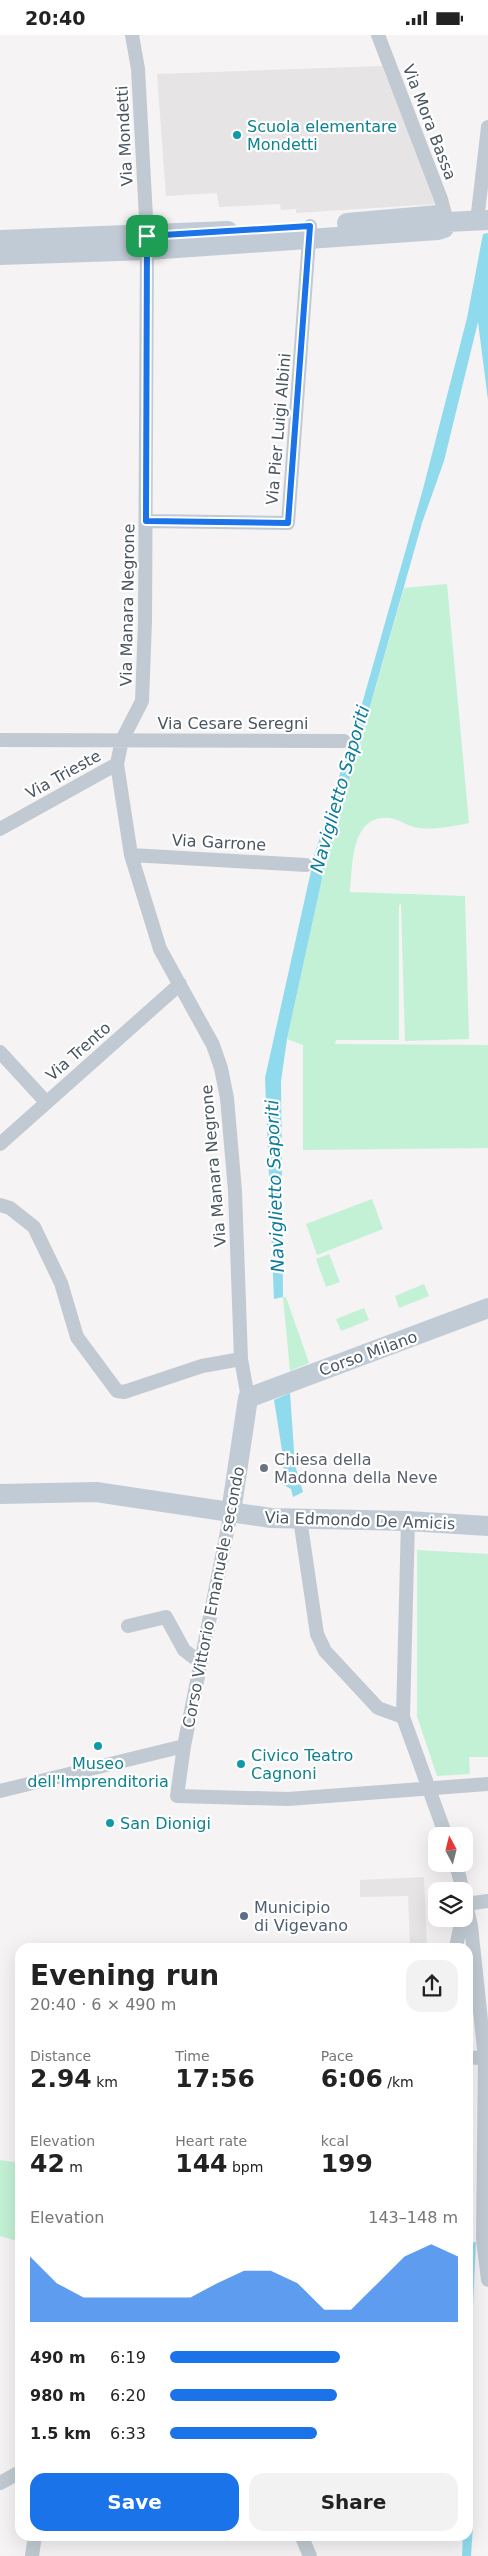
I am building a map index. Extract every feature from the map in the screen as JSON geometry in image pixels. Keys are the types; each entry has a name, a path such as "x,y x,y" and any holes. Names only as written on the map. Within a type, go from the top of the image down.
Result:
{"street":[{"name":"Via Mondetti","path":"132,35 138,69 148,243"},
{"name":"Via Mora Bassa","path":"378,35 441,199 446,222"},
{"path":"0,255 310,232 438,215 446,222 483,220 488,127"},
{"name":"Via Pier Luigi Albini","path":"146,521 288,523 310,232"},
{"path":"0,240 148,243"},
{"name":"Via Manara Negrone","path":"148,243 146,521 142,701 122,740 117,764 131,855 160,949 213,1045 221,1068 226,1098 235,1191 241,1359 248,1398"},
{"name":"Via Cesare Seregni","path":"0,740 344,741"},
{"name":"Via Trieste","path":"0,829 117,764"},
{"name":"Via Garrone","path":"131,855 306,865"},
{"name":"Via Trento","path":"0,1144 180,985"},
{"path":"0,1051 46,1102"},
{"path":"0,1205 10,1208 34,1227 61,1283 77,1337 117,1391 124,1392 202,1366 241,1359"},
{"name":"Corso Milano","path":"248,1398 488,1308"},
{"name":"Corso Vittorio Emanuele secondo","path":"248,1398 231,1512 184,1746 177,1796 288,1799 429,1788"},
{"name":"Via Edmondo De Amicis","path":"0,1494 96,1493 271,1518 408,1521 488,1526"},
{"path":"300,1519 317,1634 325,1651 378,1708 403,1717"},
{"path":"408,1521 403,1717 443,1827"},
{"path":"128,1625 166,1617 184,1650 201,1663"},
{"path":"0,1791 184,1746"},
{"path":"429,1788 488,1784"},
{"path":"473,1904 488,1901"},
{"path":"457,1943 460,1927"},
{"path":"471,1927 473,1943"},
{"path":"473,1944 486,2058 483,2239 488,2279"},
{"path":"473,2059 486,2058"},
{"path":"0,2483 15,2475"},
{"path":"32,2556 33,2541"},
{"path":"304,2541 310,2556"}],"shaded area":[{"path":"382,66 437,204 296,213 296,209 281,210 280,204 219,207 217,193 166,196 157,74"},
{"path":"424,1877 427,1943 410,1943 408,1896 360,1897 360,1880"}],"green space":[{"path":"447,584 469,823 425,828 415,827 390,818 377,819 367,824 356,844 353,856 350,892 465,896 469,1039 405,1041 401,904 399,905 399,1040 336,1040 335,1044 488,1045 488,1148 303,1150 303,1045 287,1039 325,865 404,588"},
{"path":"372,1199 383,1229 317,1255 306,1224"},
{"path":"329,1254 340,1282 326,1287 316,1259"},
{"path":"424,1284 429,1296 399,1308 395,1296"},
{"path":"283,1297 286,1297 309,1363 290,1371"},
{"path":"364,1308 369,1320 341,1331 336,1319"},
{"path":"417,1550 488,1554 488,1757 469,1757 470,1774 437,1776 417,1716"},
{"path":"0,2160 15,2162 15,2240 0,2236"}],"water":[{"name":"Naviglietto Saporiti","path":"488,233 488,400 478,322 444,461 422,523 325,865 287,1039 281,1081 283,1297 274,1299 265,1078 315,853 362,704 423,489 467,318 483,234"},
{"path":"290,1393 295,1465 303,1492 293,1497 291,1489 282,1484 284,1463 274,1400"},
{"path":"473,2242 476,2242 473,2306"},
{"path":"463,2541 472,2541 471,2556 462,2556"}],"place":[{"name":"Scuola elementare Mondetti","path":"237,135"},
{"name":"Chiesa della Madonna della Neve","path":"264,1468"},
{"name":"Museo dell'Imprenditoria","path":"98,1746"},
{"name":"Civico Teatro Cagnoni","path":"241,1764"},
{"name":"San Dionigi","path":"110,1823"},
{"name":"Municipio di Vigevano","path":"244,1916"}],"route":[{"path":"310,226 288,523 146,521 148,388 147,236 310,226"}]}
